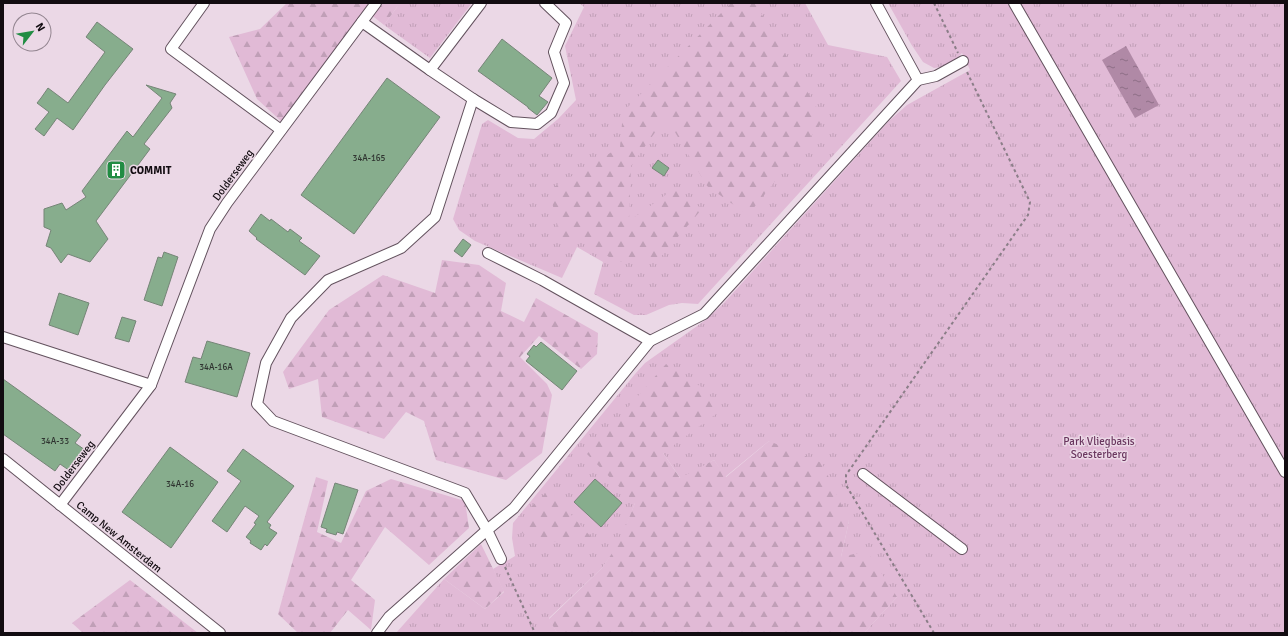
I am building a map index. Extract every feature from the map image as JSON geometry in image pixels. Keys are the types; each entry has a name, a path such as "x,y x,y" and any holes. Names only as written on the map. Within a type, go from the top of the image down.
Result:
{"lane":[{"path":"204,3 170,49 281,130"},
{"name":"Dolderseweg","path":"60,505 151,385 210,229 227,203 376,3"},
{"path":"430,70 480,3"},
{"path":"362,22 473,99 511,122 537,124 552,113 564,83 554,52 566,23 545,3"},
{"path":"876,3 918,80"},
{"path":"1014,3 1285,472"},
{"path":"377,633 388,617 514,508 650,341 704,314 918,80 936,76 962,62"},
{"path":"473,99 435,217 402,248 328,280 291,318 266,363 257,404 273,422 465,493 487,530 501,559"},
{"path":"488,253 542,280 650,341"},
{"path":"3,337 151,385"},
{"name":"Camp New Amsterdam","path":"3,458 220,633"},
{"path":"863,474 962,549"}],"path":[{"path":"934,3 1030,202 1028,215 846,475 846,485 934,633"},
{"path":"501,559 535,633"}],"green space":[{"path":"287,3 400,3 384,25 365,10 281,121 257,99 229,37 260,29"},
{"path":"400,3 472,3 430,58 384,25"},
{"path":"579,3 805,3 828,45 887,57 901,81 698,304 682,303 669,305 646,315 634,315 594,294 603,262 577,247 562,278 475,241 459,230 453,219 482,124 488,120 518,138 534,139 558,119 576,100 565,46 584,7"},
{"path":"731,3 755,3 824,120 748,215 707,186 666,117 631,166 629,221 674,189 702,209 659,259 616,262 588,242 561,239 549,190 620,147 623,112"},
{"name":"Park Vliegbasis Soesterberg","path":"888,3 1285,3 1285,633 864,633 897,597 841,557 849,521 769,441 725,477 714,460 681,479 663,453 666,364 635,503 620,543 602,568 549,618 557,633 396,633 444,579 485,609 504,592 493,569 515,556 512,538 513,523 635,374 645,363 707,319 723,304 889,121 907,105 970,70 962,53 949,66 934,68 923,62"},
{"path":"442,260 479,265 506,283 501,311 524,322 536,298 598,333 597,354 581,369 539,336 520,357 547,384 552,395 542,453 506,480 436,460 424,421 406,412 384,439 322,417 318,379 289,389 283,372 329,310 383,275 435,293"},
{"path":"666,364 709,392 716,414 663,453 680,478 714,460 726,477 769,441 822,463 849,521 841,557 867,551 897,597 864,633 557,633 549,619 602,568 619,543 635,503 587,454"},
{"path":"316,477 328,481 317,532 341,543 366,491 391,479 465,501 469,528 429,565 385,527 351,580 375,600 371,630 348,610 330,633 298,633 278,614"},
{"path":"549,490 591,537 541,543 522,533 530,508"},
{"path":"481,544 504,591 485,609 444,579"},
{"path":"130,580 198,633 83,633 72,623"}],"water":[{"path":"1126,46 1159,105 1135,118 1102,60"}],"building":[{"path":"97,22 133,49 73,130 57,118 44,136 35,129 49,112 37,103 48,88 68,103 105,52 86,37"},
{"path":"502,39 552,78 539,96 548,102 537,115 478,71"},
{"path":"387,78 440,117 354,234 301,195"},
{"name":"COMMIT","path":"146,85 176,94 170,103 172,108 144,144 150,149 96,221 108,239 90,262 68,254 61,263 51,248 46,246 51,230 44,227 44,209 62,203 66,210 86,197 82,191 127,131 133,137 162,98"},
{"path":"658,160 669,168 664,176 652,168"},
{"path":"261,214 270,221 271,219 288,232 290,229 302,238 299,241 320,256 305,275 256,239 257,238 249,231"},
{"path":"463,239 471,245 462,257 454,251"},
{"path":"164,252 178,257 162,306 144,300 158,257 162,258"},
{"path":"59,293 89,303 78,335 49,325"},
{"path":"122,317 136,321 129,342 115,338"},
{"path":"207,341 250,353 237,397 185,382 193,357 201,359"},
{"path":"541,342 577,371 562,390 526,361 530,356 527,354 534,345 536,347"},
{"path":"3,379 81,435 75,443 88,452 73,473 60,464 55,471 3,434"},
{"path":"170,447 218,482 171,548 122,512"},
{"path":"243,449 294,486 267,522 271,525 269,528 277,533 267,546 265,544 261,550 250,543 251,541 246,537 256,524 254,523 259,516 245,506 227,532 212,521 241,481 227,471"},
{"path":"595,479 622,503 601,527 574,502"},
{"path":"335,483 358,490 343,534 337,532 336,535 326,532 327,529 321,527"}],"place":[{"name":"COMMIT","path":"116,170"}]}
